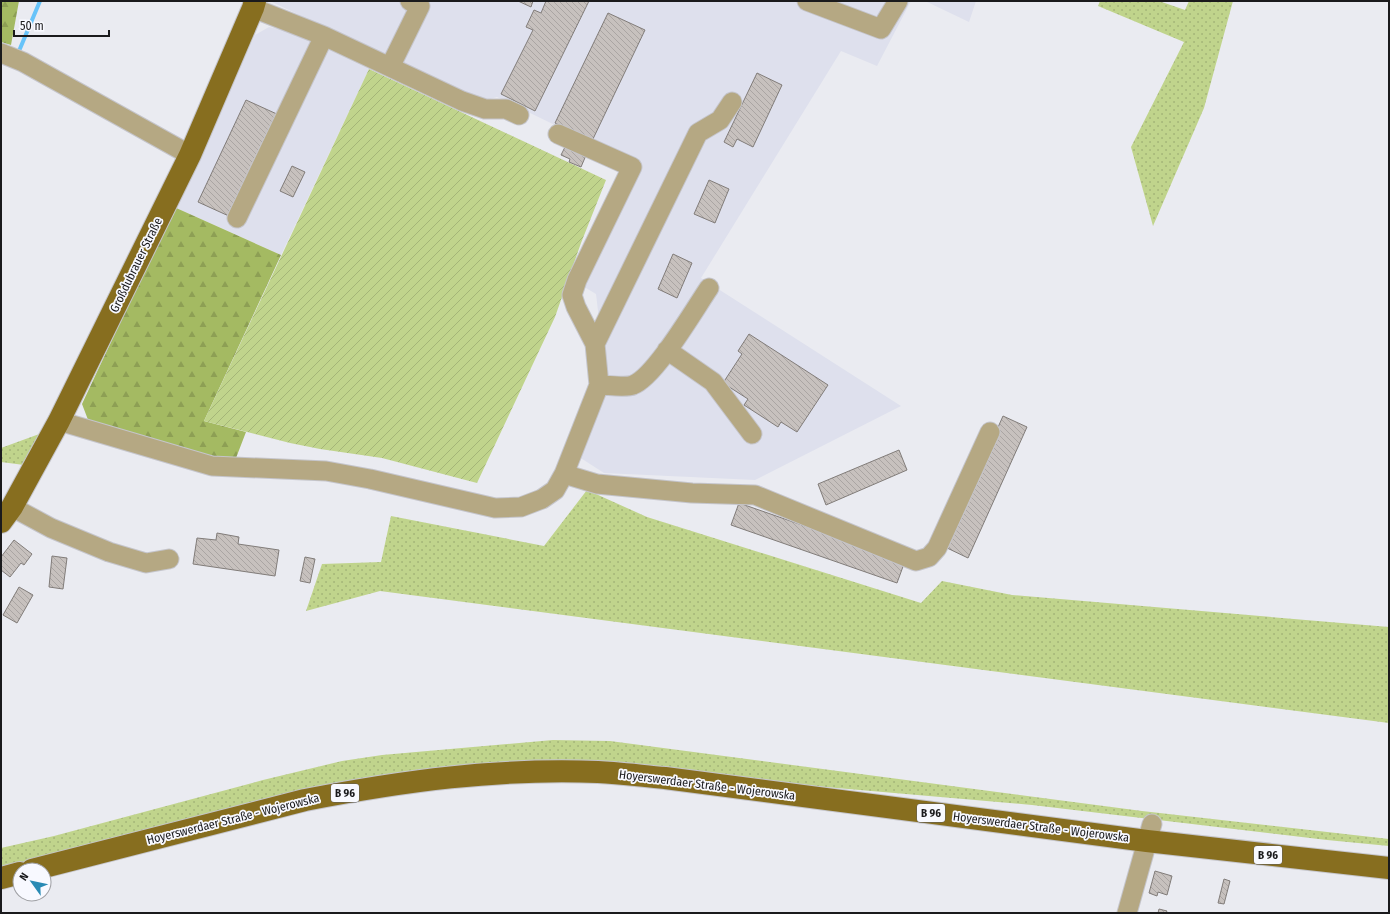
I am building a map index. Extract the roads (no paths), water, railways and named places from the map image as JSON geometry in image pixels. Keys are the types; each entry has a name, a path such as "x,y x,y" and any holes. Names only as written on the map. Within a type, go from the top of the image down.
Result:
{"main road":[{"name":"Großdubrauer Straße","path":"6,514 59,422 190,155 254,5"},
{"name":"Hoyerswerdaer Straße - Wojerowska","path":"52,865 305,800 388,785 455,776 530,772 599,772 1149,832 1389,868"},
{"path":"1,878 12,875"}],"street":[{"path":"390,67 420,6 410,1"},
{"path":"807,1 881,29 898,1"},
{"path":"254,5 324,36 462,102 485,109 506,109 519,115"},
{"path":"237,218 324,36"},
{"path":"1,54 23,62 190,155"},
{"path":"595,344 698,133 720,120 732,102"},
{"path":"59,422 212,466 326,471 370,479 495,508 521,507 542,499 555,490 564,474 599,385 595,344 576,307 572,295 577,280 632,167 558,134"},
{"path":"599,385 631,386 643,380 667,350 709,288"},
{"path":"667,350 713,382 752,434"},
{"path":"564,474 597,484 692,493 755,495 916,561 929,557 937,548 990,432"},
{"path":"6,514 51,528 109,552 146,563 169,559"},
{"path":"1127,913 1149,832"}],"waterway":[{"path":"19,51 40,1"}]}
